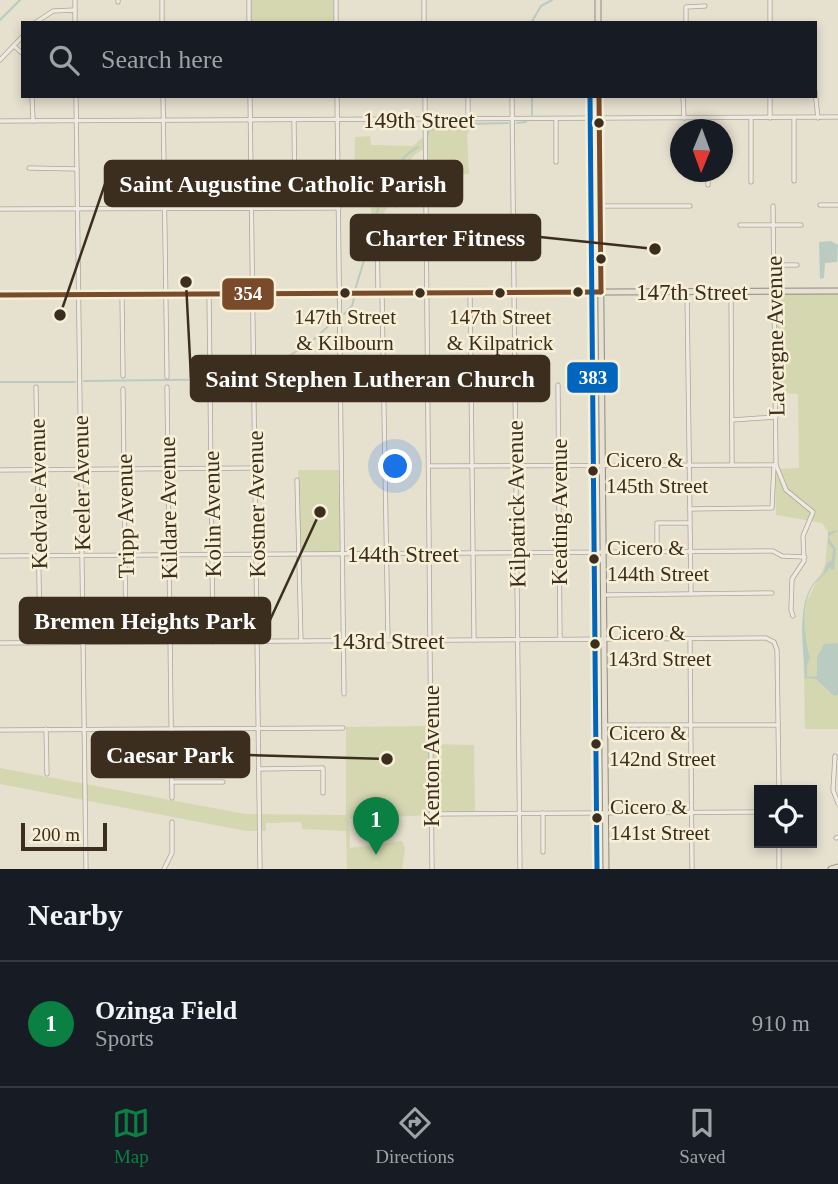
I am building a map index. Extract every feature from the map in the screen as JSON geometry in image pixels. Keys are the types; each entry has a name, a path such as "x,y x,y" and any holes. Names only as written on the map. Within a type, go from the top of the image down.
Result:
{"main road":[{"path":"598,0 598,21"},
{"path":"599,98 606,869"},
{"name":"147th Street","path":"0,295 838,291"},
{"path":"831,869 838,867"}],"street":[{"path":"75,0 75,21"},
{"path":"162,0 162,21"},
{"path":"249,0 249,21"},
{"path":"336,0 336,21"},
{"path":"424,0 424,21"},
{"path":"770,0 770,21"},
{"path":"686,21 686,7 705,6"},
{"path":"39,21 53,11 75,10"},
{"path":"0,60 21,38"},
{"path":"14,45 21,52"},
{"path":"32,98 33,121"},
{"name":"Keeler Avenue","path":"76,98 86,869"},
{"path":"163,98 167,377"},
{"name":"Kostner Avenue","path":"250,98 260,869"},
{"path":"337,98 344,694"},
{"name":"Kenton Avenue","path":"425,98 432,869"},
{"path":"468,98 468,119"},
{"name":"Kilpatrick Avenue","path":"512,98 520,869"},
{"path":"683,98 684,118"},
{"path":"770,98 770,118"},
{"path":"816,98 818,117"},
{"name":"149th Street","path":"0,121 838,117"},
{"path":"751,118 751,181"},
{"path":"794,118 794,181"},
{"path":"556,119 556,162"},
{"path":"294,121 295,208"},
{"path":"29,168 78,169"},
{"path":"820,205 838,205"},
{"path":"600,206 690,206"},
{"name":"Lavergne Avenue","path":"689,509 772,508 776,417 773,206"},
{"path":"0,209 339,208"},
{"path":"377,220 388,640"},
{"path":"740,225 800,225"},
{"path":"774,265 797,265"},
{"path":"687,292 691,594"},
{"path":"731,292 732,465"},
{"path":"470,293 474,640"},
{"path":"209,294 210,376"},
{"path":"122,295 123,376"},
{"path":"450,380 514,379"},
{"name":"Kolin Avenue","path":"210,386 213,642"},
{"name":"Keating Avenue","path":"558,386 560,639"},
{"name":"Kedvale Avenue","path":"36,387 40,643"},
{"name":"Kildare Avenue","path":"167,387 172,798"},
{"name":"Tripp Avenue","path":"123,389 126,642"},
{"path":"732,420 776,417"},
{"path":"429,466 775,465 786,490 813,512 803,536 804,557 792,579 793,616"},
{"path":"0,470 255,468"},
{"path":"297,480 300,641"},
{"path":"657,552 657,523 689,523"},
{"name":"144th Street","path":"0,556 773,551 782,556 804,557"},
{"path":"603,595 772,593"},
{"name":"143rd Street","path":"0,643 766,638 774,642 777,650 778,725"},
{"path":"690,639 692,869"},
{"path":"604,725 778,725 779,785"},
{"path":"0,730 343,728"},
{"path":"46,729 47,774"},
{"path":"835,756 838,803"},
{"path":"259,769 323,768 323,793"},
{"path":"172,782 223,782"},
{"path":"431,814 754,812"},
{"path":"543,813 543,852"},
{"path":"164,869 172,853 172,822"},
{"path":"779,848 779,869"}],"green space":[{"path":"249,0 336,0 336,21 249,21"},
{"path":"430,122 473,123 467,135 469,174 429,175 428,153 422,150 405,168 400,184 398,209 392,206 385,210 382,221 371,216 371,190 365,197 365,205 360,206 354,193 355,137 370,136 371,145 413,146 427,133"},
{"path":"838,293 838,729 805,729 803,626 807,601 825,565 828,532 822,523 776,515 775,469 799,468 798,394 778,393 777,300 783,294"},
{"path":"298,470 340,470 341,553 301,553"},
{"path":"428,726 430,815 349,819 350,848 402,841 405,848 402,869 347,869 346,831 302,829 301,822 266,823 266,831 246,831 0,784 0,768 245,814 346,815 346,727"},
{"path":"433,744 474,745 475,811 434,812"}],"shaded area":[{"path":"831,241 838,245 837,262 825,263 824,278 820,279 819,242"},
{"path":"828,537 836,549 834,570 829,568 812,588 806,607 805,628 810,658 807,677 817,676 817,657 824,644 838,643 838,695 834,696 816,679 805,678 802,637 807,595 814,583 823,574 827,563 832,560 833,549 828,543"}],"waterway":[{"path":"0,20 20,0"},
{"path":"532,21 541,6 552,0"},
{"path":"532,98 532,115"},
{"path":"517,123 526,122"},
{"path":"428,134 429,130 468,124 508,123"},
{"path":"373,228 393,172 400,162 418,147"},
{"path":"355,290 372,234"},
{"path":"344,314 352,306 354,298"},
{"path":"257,377 279,370 284,359 310,343 337,318"},
{"path":"84,381 249,379"},
{"path":"0,382 75,382"}],"transit line":[{"name":"383","path":"590,98 597,869"},
{"name":"354","path":"599,98 601,292"},
{"name":"354","path":"0,295 601,292"}],"place":[{"name":"Charter Fitness","path":"655,249"},
{"name":"Saint Stephen Lutheran Church","path":"186,282"},
{"name":"147th Street & Kilbourn","path":"345,293"},
{"name":"147th Street & Kilpatrick","path":"500,293"},
{"name":"Saint Augustine Catholic Parish","path":"60,315"},
{"name":"Cicero & 145th Street","path":"593,471"},
{"name":"Bremen Heights Park","path":"320,512"},
{"name":"Cicero & 144th Street","path":"594,559"},
{"name":"Cicero & 143rd Street","path":"595,644"},
{"name":"Cicero & 142nd Street","path":"596,744"},
{"name":"Caesar Park","path":"387,759"},
{"name":"Cicero & 141st Street","path":"597,818"},
{"name":"Ozinga Field","path":"376,855"}]}
